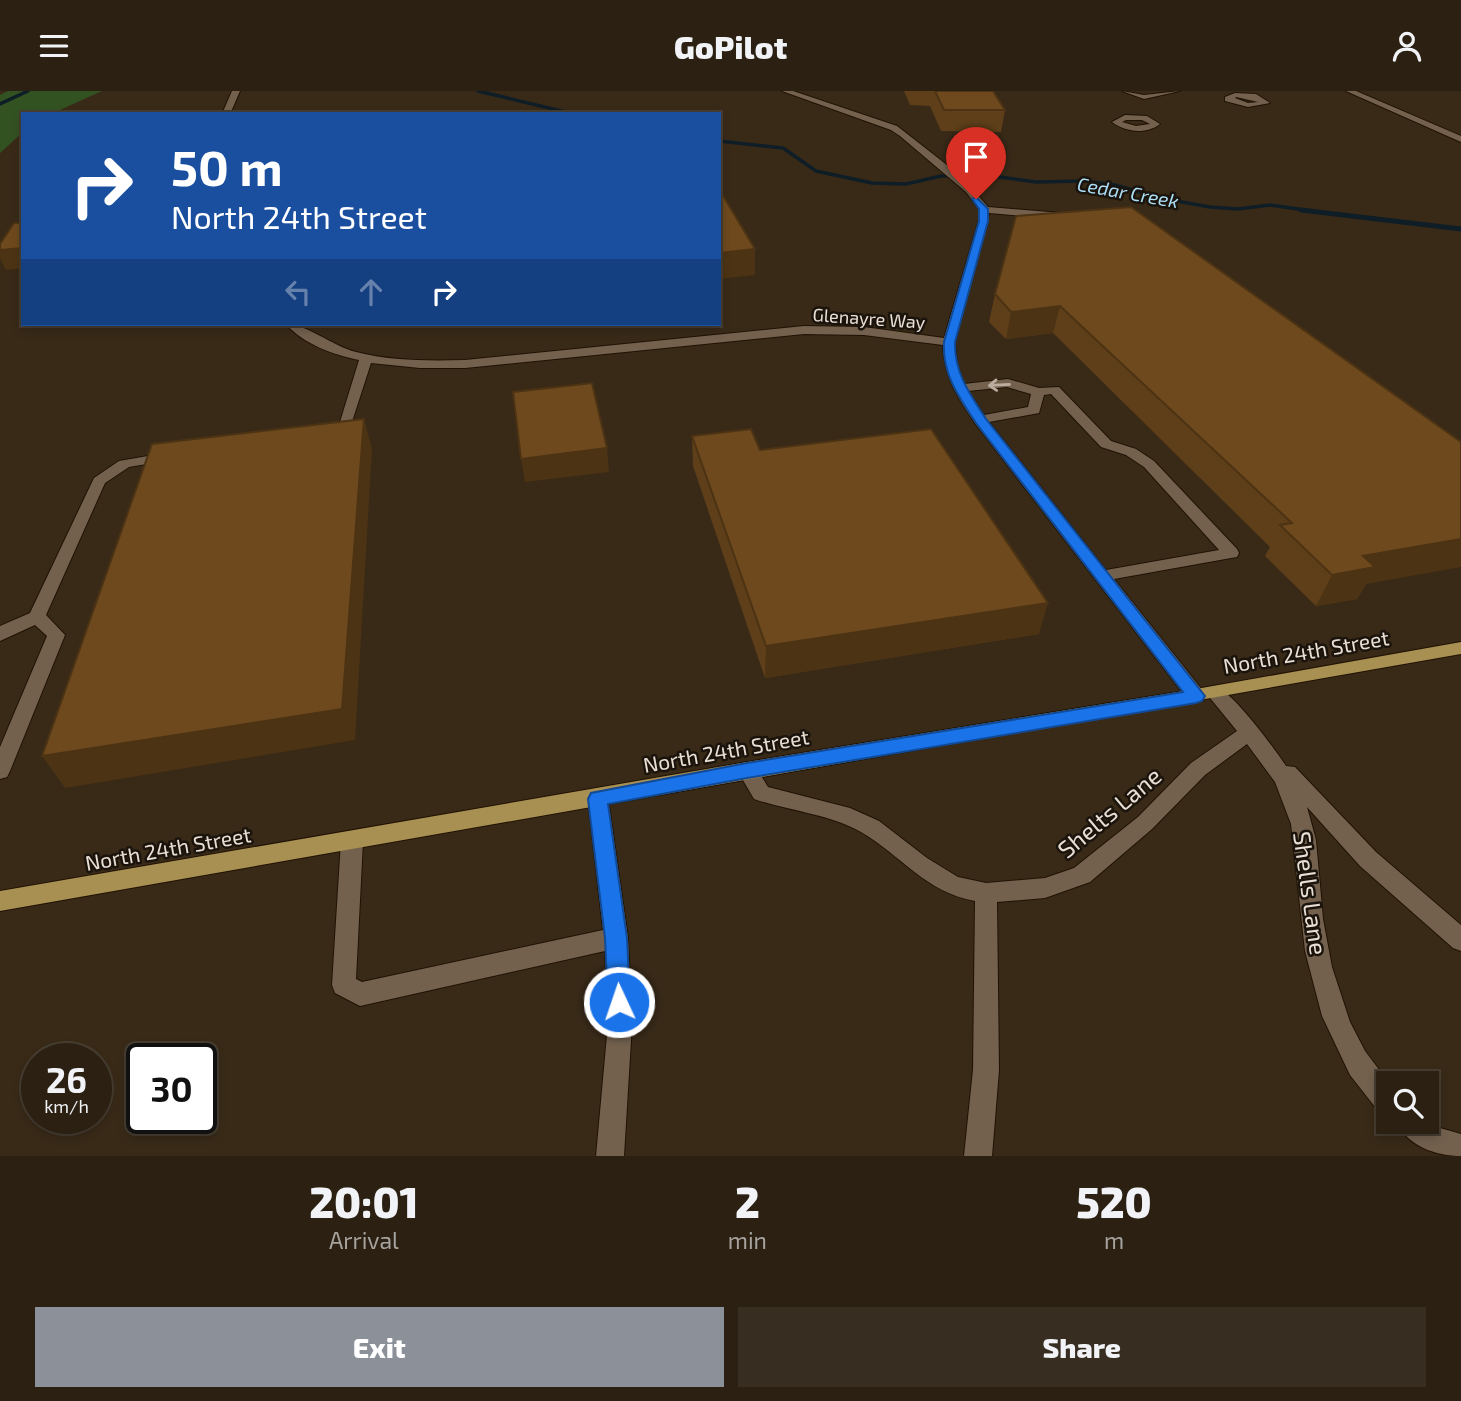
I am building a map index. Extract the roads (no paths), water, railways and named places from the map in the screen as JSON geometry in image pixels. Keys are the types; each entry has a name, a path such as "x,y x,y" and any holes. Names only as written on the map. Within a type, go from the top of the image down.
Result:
{"main road":[{"name":"North 24th Street","path":"0,901 598,799 747,770 1206,695 1461,648"}],"street":[{"path":"227,112 236,91"},
{"path":"786,91 894,128 971,192 984,209 984,221 949,342"},
{"path":"1126,91 1145,108 1176,91"},
{"path":"1350,91 1461,139"},
{"path":"1220,93 1230,96"},
{"path":"1432,127 1451,125"},
{"path":"984,209 1077,218"},
{"name":"Glenayre Way","path":"295,326 321,343 366,358 431,364 465,364 823,330 864,331 949,342"},
{"name":"Shells Lane","path":"949,342 948,356 959,388 980,421 1102,576 1206,695 1249,732 1282,776 1298,812 1308,853 1314,935 1331,1009 1356,1061 1376,1087"},
{"path":"322,440 341,434 366,358"},
{"path":"959,388 1008,383 1038,392 1054,390 1106,444 1131,452 1149,464 1231,553 1102,576"},
{"path":"980,421 1034,410 1038,392"},
{"path":"0,635 37,617 99,481 116,466 135,460 189,454"},
{"path":"0,771 56,635 37,617"},
{"path":"1249,732 1368,859 1461,940"},
{"name":"Shelts Lane","path":"747,770 761,793 850,817 871,827 919,865 951,884 986,893 1045,888 1082,875 1144,823 1198,769 1249,732"},
{"path":"598,799 616,938 620,1024 610,1156"},
{"path":"352,841 344,985 360,994 616,938"},
{"path":"978,1156 986,1070 986,893"},
{"path":"1426,1134 1433,1139 1461,1148"}],"waterway":[{"path":"0,104 28,91"},
{"name":"Cedar Creek","path":"478,91 566,112"},
{"name":"Cedar Creek","path":"721,141 783,148 816,171 872,183 906,184 941,176 986,175 1036,182 1085,181 1115,185 1165,199 1210,207 1238,209 1270,205 1312,211"},
{"name":"Cedar Creek","path":"1301,210 1461,229"}]}
